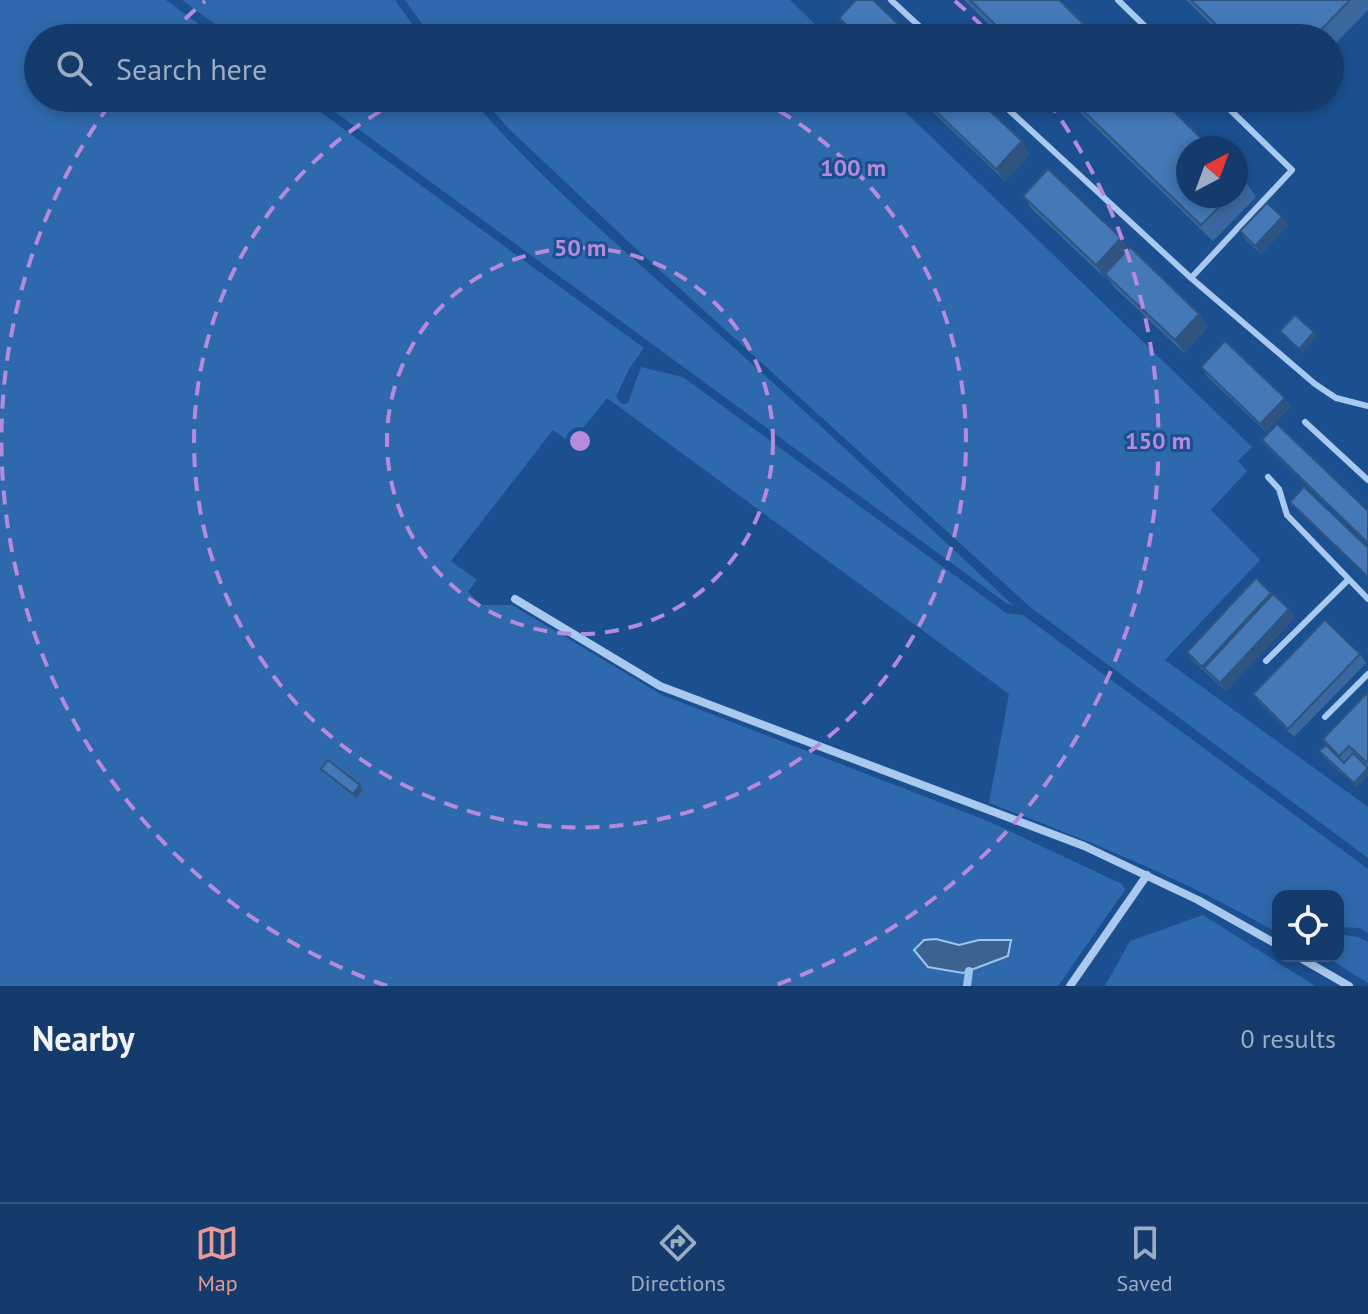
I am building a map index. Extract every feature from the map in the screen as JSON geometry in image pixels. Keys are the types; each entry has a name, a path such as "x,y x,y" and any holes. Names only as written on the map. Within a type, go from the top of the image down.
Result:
{"street":[{"path":"515,599 660,686 1084,846 1198,900 1272,942"},
{"path":"1070,986 1147,875"},
{"path":"1307,962 1349,986"}],"lane":[{"path":"891,0 917,24"},
{"path":"1118,0 1143,24"},
{"path":"1011,112 1191,278 1315,384 1336,398 1368,406"},
{"path":"1191,278 1292,170 1232,112"},
{"path":"1305,422 1368,480"},
{"path":"1268,477 1279,489 1287,515 1368,599"},
{"path":"1266,661 1348,580"},
{"path":"1325,717 1368,674"}],"shaded area":[{"path":"0,0 166,0 199,24 24,24 24,112 320,112 644,348 629,369 616,397 622,404 628,403 641,367 683,377 1006,613 1023,615 1368,869 1368,933 1360,928 1344,927 1344,890 1272,890 1272,930 1136,862 989,803 1009,694 607,398 571,443 553,430 451,561 477,580 468,592 482,605 512,605 662,695 988,821 1122,884 1125,890 1058,986 0,986"},
{"path":"182,0 395,0 412,24 215,24"},
{"path":"405,0 790,0 815,24 422,24"},
{"path":"335,112 484,112 561,192 1014,606"},
{"path":"494,112 905,112 1252,447 1238,461 1247,471 1211,510 1260,560 1165,660 1368,807 1368,858 1030,607 509,129"},
{"path":"1203,915 1272,959 1272,962 1277,962 1315,986 1105,986 1130,941"},
{"path":"1344,935 1368,942 1368,983 1335,962 1344,962"},
{"path":"936,939 959,945 979,940 1011,940 1008,956 963,973 928,967 914,950 924,940"}],"building":[{"path":"856,0 873,0 898,24 845,24 839,18"},
{"path":"970,0 1059,0 1084,24 995,24"},
{"path":"1191,0 1350,0 1327,24 1216,24"},
{"path":"937,112 991,112 1022,141 996,169"},
{"path":"1084,112 1174,112 1199,136 1176,136 1176,201"},
{"path":"1048,169 1121,238 1096,265 1023,196"},
{"path":"1267,203 1282,217 1255,246 1240,231"},
{"path":"1183,208 1218,208 1201,225"},
{"path":"1130,247 1199,314 1175,340 1105,274"},
{"path":"1295,315 1314,332 1299,349 1280,331"},
{"path":"1225,341 1285,398 1260,424 1201,367"},
{"path":"1277,424 1368,511 1368,543 1262,440"},
{"path":"1304,487 1368,548 1368,577 1290,502"},
{"path":"1256,578 1271,593 1202,667 1187,652"},
{"path":"1273,594 1289,609 1220,683 1204,668"},
{"path":"1325,620 1360,654 1288,729 1253,694"},
{"path":"1368,692 1368,760 1366,762 1349,746 1339,756 1323,739"},
{"path":"1326,745 1344,763 1353,753 1368,768 1354,783 1319,751"},
{"path":"328,760 360,785 353,794 321,769"}],"waterway":[{"path":"967,986 969,971"}]}
